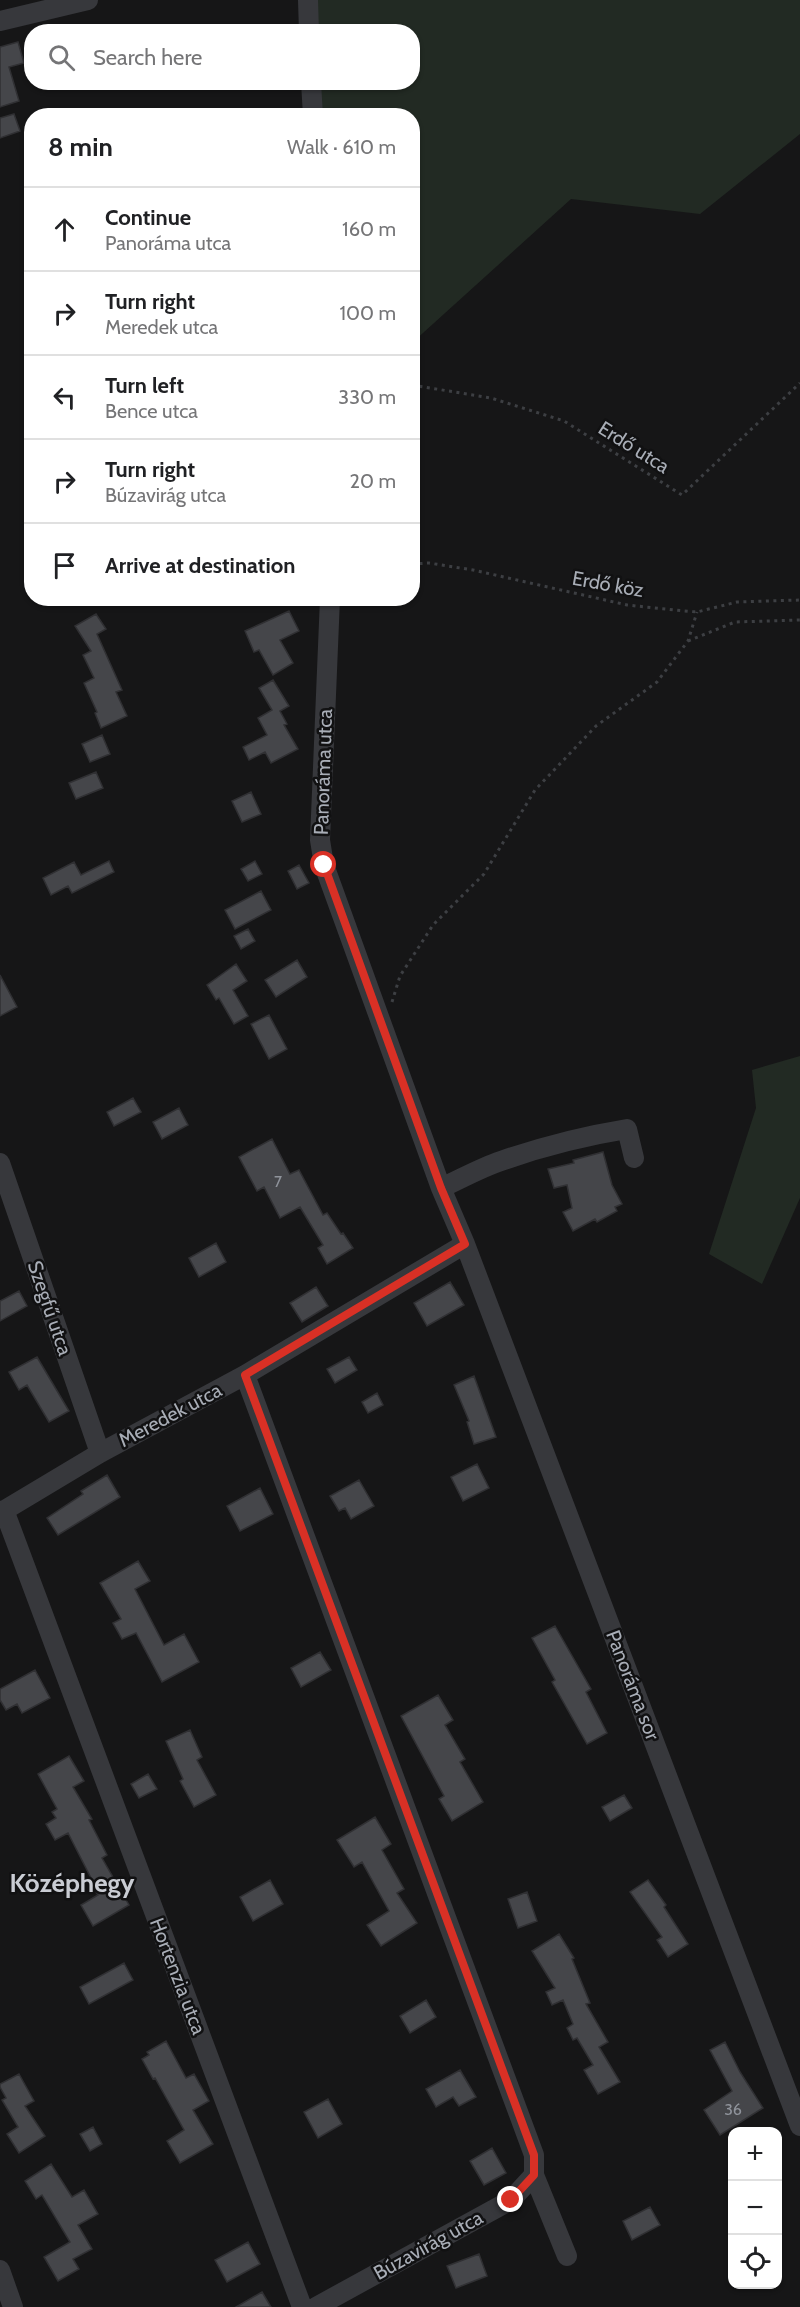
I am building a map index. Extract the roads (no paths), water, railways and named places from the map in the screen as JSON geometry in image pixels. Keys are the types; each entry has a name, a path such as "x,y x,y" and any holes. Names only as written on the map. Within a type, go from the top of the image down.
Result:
{"street":[{"path":"0,21 88,0"},
{"path":"308,0 309,24"},
{"path":"311,90 313,108"},
{"name":"Panoráma utca","path":"330,606 320,840 324,865 441,1188 465,1244"},
{"path":"441,1188 499,1162 549,1146 609,1132 627,1130 634,1158"},
{"name":"Szegfű utca","path":"0,1163 100,1453"},
{"name":"Meredek utca","path":"2,1512 100,1453 245,1375 465,1244"},
{"name":"Panoráma sor","path":"465,1244 800,2126"},
{"path":"245,1375 534,2155 534,2175 567,2256"},
{"name":"Hortenzia utca","path":"2,1512 302,2307"},
{"name":"Búzavirág utca","path":"316,2307 511,2200 534,2175"},
{"path":"0,2270 13,2307"}],"district":[{"name":"Középhegy","path":"72,1883"}]}
